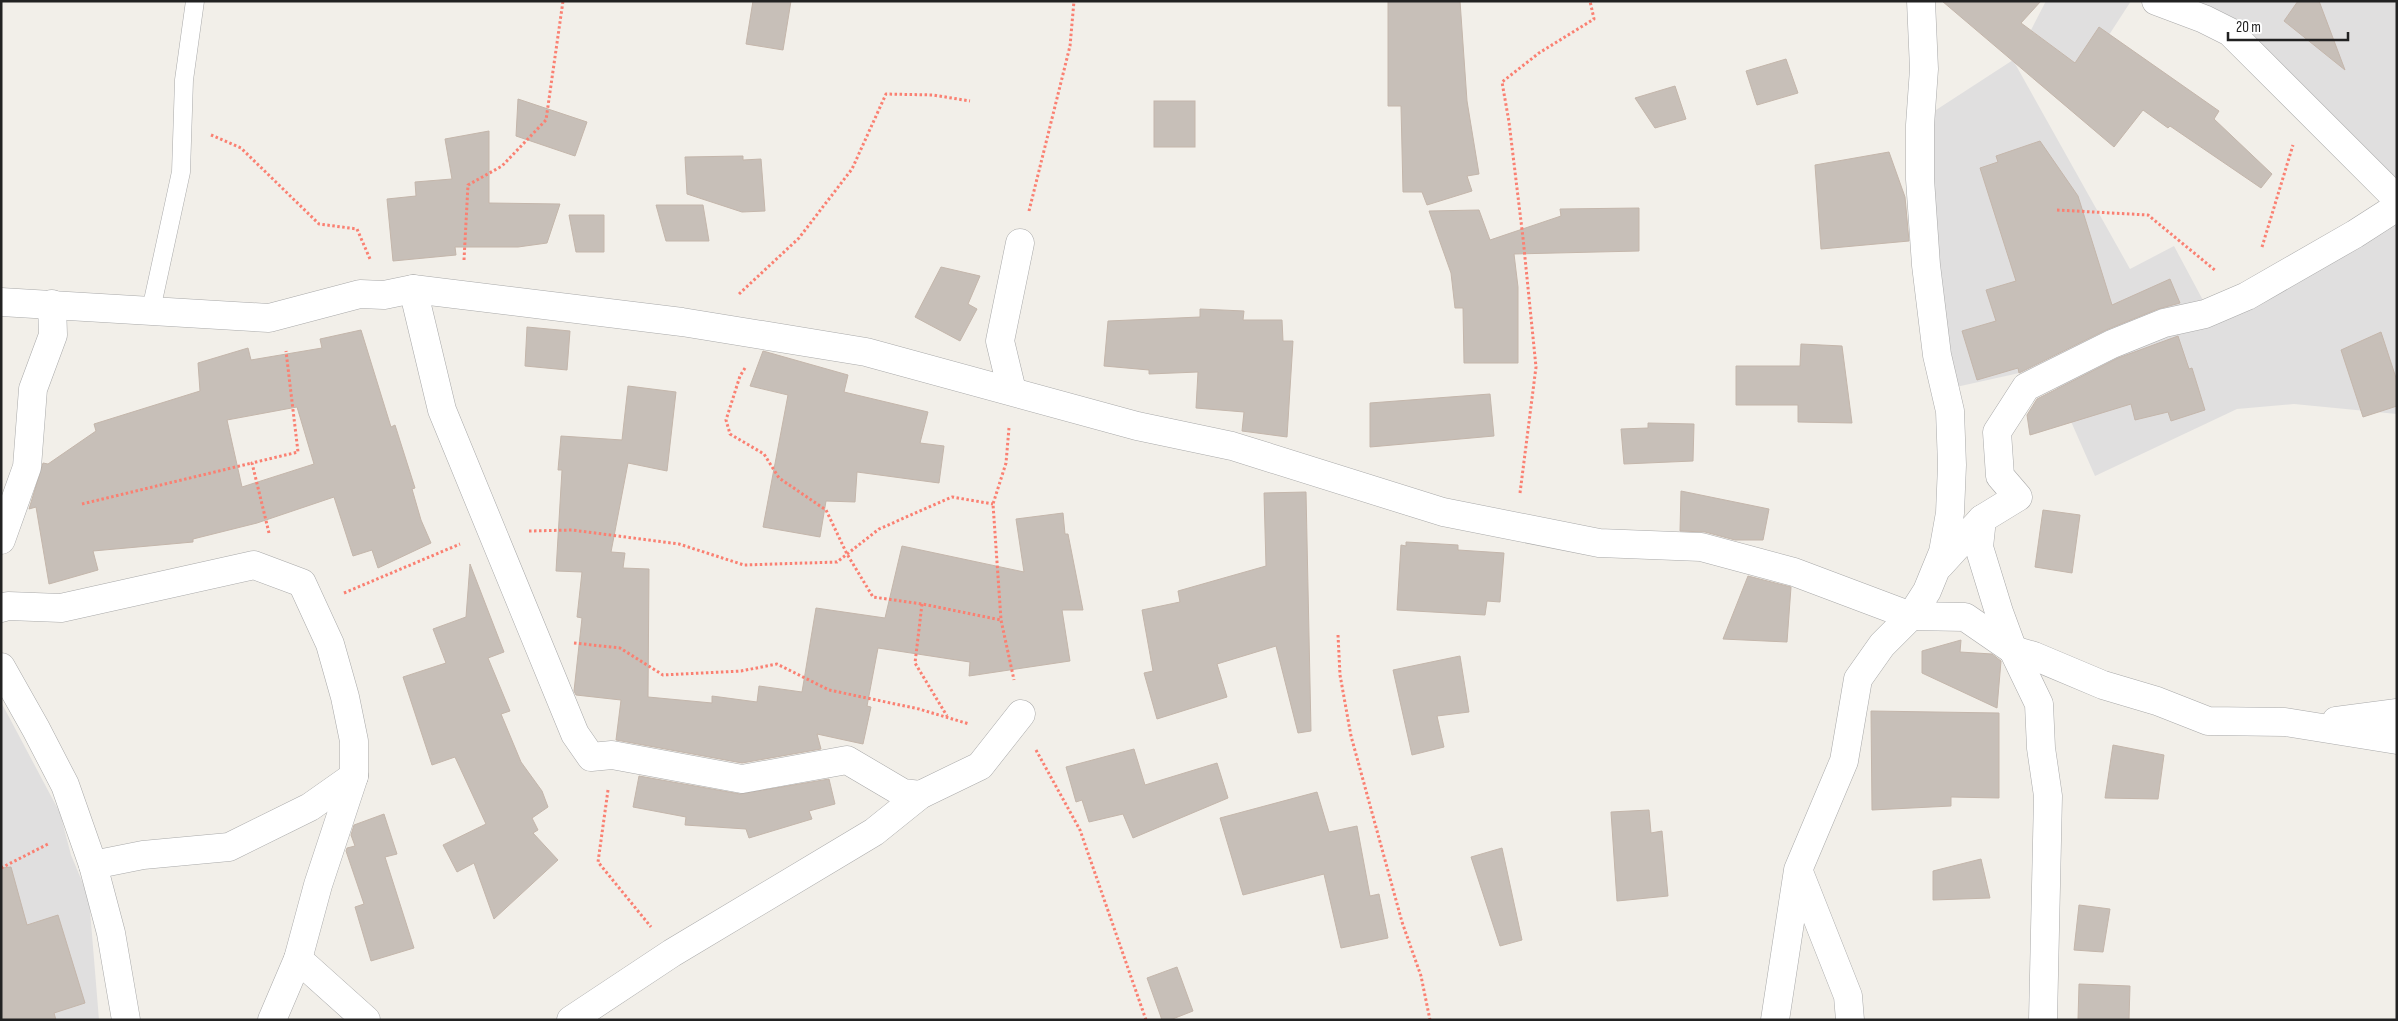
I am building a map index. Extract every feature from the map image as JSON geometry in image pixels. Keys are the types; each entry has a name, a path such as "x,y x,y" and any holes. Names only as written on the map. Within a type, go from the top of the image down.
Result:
{"street":[{"path":"1775,1020 1798,870 1844,761 1858,679 1882,645 1911,616 1927,591 1943,552 1950,513 1952,465 1950,412 1937,355 1926,265 1920,179 1924,69 1921,1"},
{"path":"2156,1 2204,19 2230,32 2397,199"},
{"path":"1937,569 1982,519 2018,497 2000,476 1998,432 2026,387 2112,344 2155,326 2205,314 2247,296 2355,234 2397,207"},
{"path":"1012,391 1000,342 1020,243"},
{"path":"413,290 442,410 575,734 592,756 612,755 742,779 847,760 903,793 920,795"},
{"path":"1,302 269,318 360,294 384,295 413,290 599,311 866,352 1137,426 1232,446 1443,512 1599,543 1701,547 1794,572 1911,616 1965,617 2013,650 2034,656 2103,685 2208,721 2307,724 2397,740"},
{"path":"1,540 27,467 33,388 53,335 52,304"},
{"path":"1982,519 1979,548 2013,650 2039,704 2041,748 2048,796 2043,1020"},
{"path":"4,602 61,608 254,565 302,583 330,644 345,697 354,741 354,776 318,885 298,959 272,1020"},
{"path":"1,667 65,785 78,828 94,865 111,933 126,1020"},
{"path":"2307,724 2397,713"},
{"path":"571,1020 672,952 874,832 920,795 980,766 1013,724"},
{"path":"94,865 143,856 228,847 310,807 354,776"},
{"path":"1798,870 1848,996 1850,1020"},
{"path":"298,959 366,1020"}],"lane":[{"path":"151,310 181,172 182,124 188,49 195,1"}],"path":[{"path":"462,296 468,185 502,166 546,120 563,1"},
{"path":"1020,243 1070,46 1074,1"},
{"path":"1515,527 1536,367 1523,238 1509,122 1502,82 1539,53 1594,19 1590,1"},
{"path":"734,297 743,293 799,238 852,169 886,94 933,95 970,101"},
{"path":"2057,210 2148,215 2247,296 2305,108"},
{"path":"182,124 241,148 319,224 357,229 384,295"},
{"path":"82,504 298,452 281,315"},
{"path":"767,336 740,376 726,420 730,434 764,454 779,478 826,510 847,554 873,598 922,604 1001,620"},
{"path":"252,463 280,575"},
{"path":"313,605 491,532 572,530 679,544 744,565 837,562 879,529 952,496 993,504"},
{"path":"922,604 915,663 948,717"},
{"path":"1338,635 1340,675 1351,736 1402,922 1421,976 1430,1020"},
{"path":"534,638 620,648 663,675 741,671 777,664 829,690 948,717 1013,724"},
{"path":"612,755 598,862 672,952"},
{"path":"1,868 78,828"}],"shaded area":[{"path":"2046,1 2131,1 2085,72 2031,30"},
{"path":"2138,1 2397,1 2397,414 2294,404 2237,409 2095,476 2047,367 1947,389 1919,199 1936,110 2013,60 2130,269 2174,246 2205,304 2394,208 2215,27"},
{"path":"1,702 60,813 71,855 89,898 99,1020 1,1020"}],"building":[{"path":"753,1 791,1 783,50 746,44"},
{"path":"1388,1 1460,1 1467,101 1479,174 1467,176 1472,191 1427,205 1422,192 1403,192 1401,106 1388,106"},
{"path":"1942,1 2041,1 2021,23 2075,63 2099,27 2219,111 2214,119 2272,174 2261,188 2170,126 2168,128 2143,110 2114,147"},
{"path":"2298,1 2319,1 2345,70 2284,21"},
{"path":"1786,59 1798,93 1757,105 1746,71"},
{"path":"1675,86 1686,119 1655,128 1635,98"},
{"path":"518,99 587,122 575,156 516,136"},
{"path":"1154,101 1195,101 1195,147 1154,147"},
{"path":"489,131 489,203 560,204 547,243 518,247 455,247 456,255 393,261 387,199 416,196 415,182 452,179 445,139"},
{"path":"2040,141 2078,196 2112,305 2170,279 2180,303 2158,309 2106,330 2019,373 2018,368 1977,380 1962,331 1996,321 1986,290 2016,281 1980,168 1998,162 1996,156"},
{"path":"1889,152 1905,197 1909,241 1821,249 1815,165"},
{"path":"743,156 743,160 761,159 765,211 742,212 687,194 685,157"},
{"path":"656,205 703,205 709,241 666,241"},
{"path":"1639,208 1639,251 1514,254 1518,287 1518,363 1464,363 1463,308 1455,308 1451,273 1429,211 1479,210 1490,240 1561,216 1560,209"},
{"path":"569,215 604,215 604,252 576,252"},
{"path":"941,267 980,276 968,304 977,309 960,341 915,317"},
{"path":"1200,309 1244,311 1243,320 1282,320 1283,341 1293,341 1287,437 1242,431 1244,412 1196,408 1198,372 1149,374 1149,370 1104,366 1108,321 1200,317"},
{"path":"527,327 570,331 567,370 525,366"},
{"path":"361,330 391,427 395,425 415,488 412,489 421,520 431,543 378,568 372,550 353,556 334,497 257,523 193,539 193,542 93,551 98,570 49,584 36,507 29,509 43,463 48,464 96,431 94,424 200,391 198,363 248,348 251,360 322,348 320,339","holes":["297,407 314,464 242,487 227,420"]},
{"path":"2381,332 2397,381 2397,406 2363,417 2341,350"},
{"path":"2178,336 2189,369 2192,368 2205,410 2171,421 2168,412 2135,420 2131,404 2030,435 2027,415 2037,399 2118,358"},
{"path":"1801,344 1842,346 1852,423 1798,422 1798,405 1736,405 1736,366 1800,366"},
{"path":"763,351 848,375 844,392 928,412 920,443 944,446 939,483 857,472 855,502 826,501 820,537 763,527 788,395 750,386"},
{"path":"628,386 676,392 667,471 628,463 611,552 625,553 623,568 649,569 648,697 712,703 712,696 757,702 759,686 802,692 816,608 885,618 902,546 1024,572 1016,519 1063,513 1065,534 1068,534 1083,610 1062,610 1070,661 969,676 970,662 878,648 867,706 871,707 863,744 817,734 821,749 742,763 616,740 621,700 576,695 574,691 582,618 577,617 582,572 556,571 562,470 558,470 561,436 622,440"},
{"path":"1490,394 1494,436 1370,447 1370,403"},
{"path":"1648,423 1694,424 1693,461 1624,464 1621,429 1648,428"},
{"path":"1681,491 1769,509 1763,540 1735,540 1705,532 1680,531"},
{"path":"1306,492 1311,731 1298,733 1276,646 1217,664 1227,697 1157,719 1144,673 1153,671 1142,610 1180,602 1178,591 1266,566 1264,493"},
{"path":"2043,510 2080,515 2072,573 2035,567"},
{"path":"1406,542 1458,545 1458,550 1504,553 1500,602 1487,601 1485,615 1397,610 1401,545 1406,546"},
{"path":"470,564 504,652 488,658 510,711 501,714 521,762 542,791 548,807 532,818 538,830 533,833 558,860 494,919 474,863 457,872 443,845 486,824 455,757 432,765 403,677 446,663 433,629 466,617"},
{"path":"1748,576 1791,587 1787,642 1723,639"},
{"path":"1961,640 1960,652 1992,654 2001,661 1997,708 1922,673 1922,651"},
{"path":"1460,656 1469,712 1437,716 1444,747 1412,755 1393,670"},
{"path":"1871,711 1999,713 1999,798 1951,797 1951,806 1872,810"},
{"path":"2113,745 2164,755 2158,799 2105,798"},
{"path":"1134,749 1145,785 1217,763 1228,798 1133,838 1123,814 1089,822 1082,800 1076,802 1066,767"},
{"path":"639,776 740,794 829,779 835,804 809,811 812,819 749,838 746,829 685,825 686,817 633,807"},
{"path":"1317,792 1329,832 1357,826 1370,896 1379,894 1388,938 1341,948 1324,874 1243,895 1220,818"},
{"path":"1649,810 1651,833 1662,831 1668,896 1617,901 1611,812"},
{"path":"384,814 397,854 385,857 414,948 371,961 355,907 364,904 346,851 347,848 355,846 351,835 354,825"},
{"path":"1502,848 1522,940 1500,946 1471,857"},
{"path":"1981,859 1990,898 1933,900 1933,871"},
{"path":"11,867 27,925 58,915 85,1003 54,1013 56,1020 1,1020 1,868"},
{"path":"2079,905 2110,909 2103,952 2074,950"},
{"path":"1177,967 1193,1011 1170,1020 1162,1020 1147,978"},
{"path":"2079,984 2130,986 2129,1020 2078,1020"}]}
